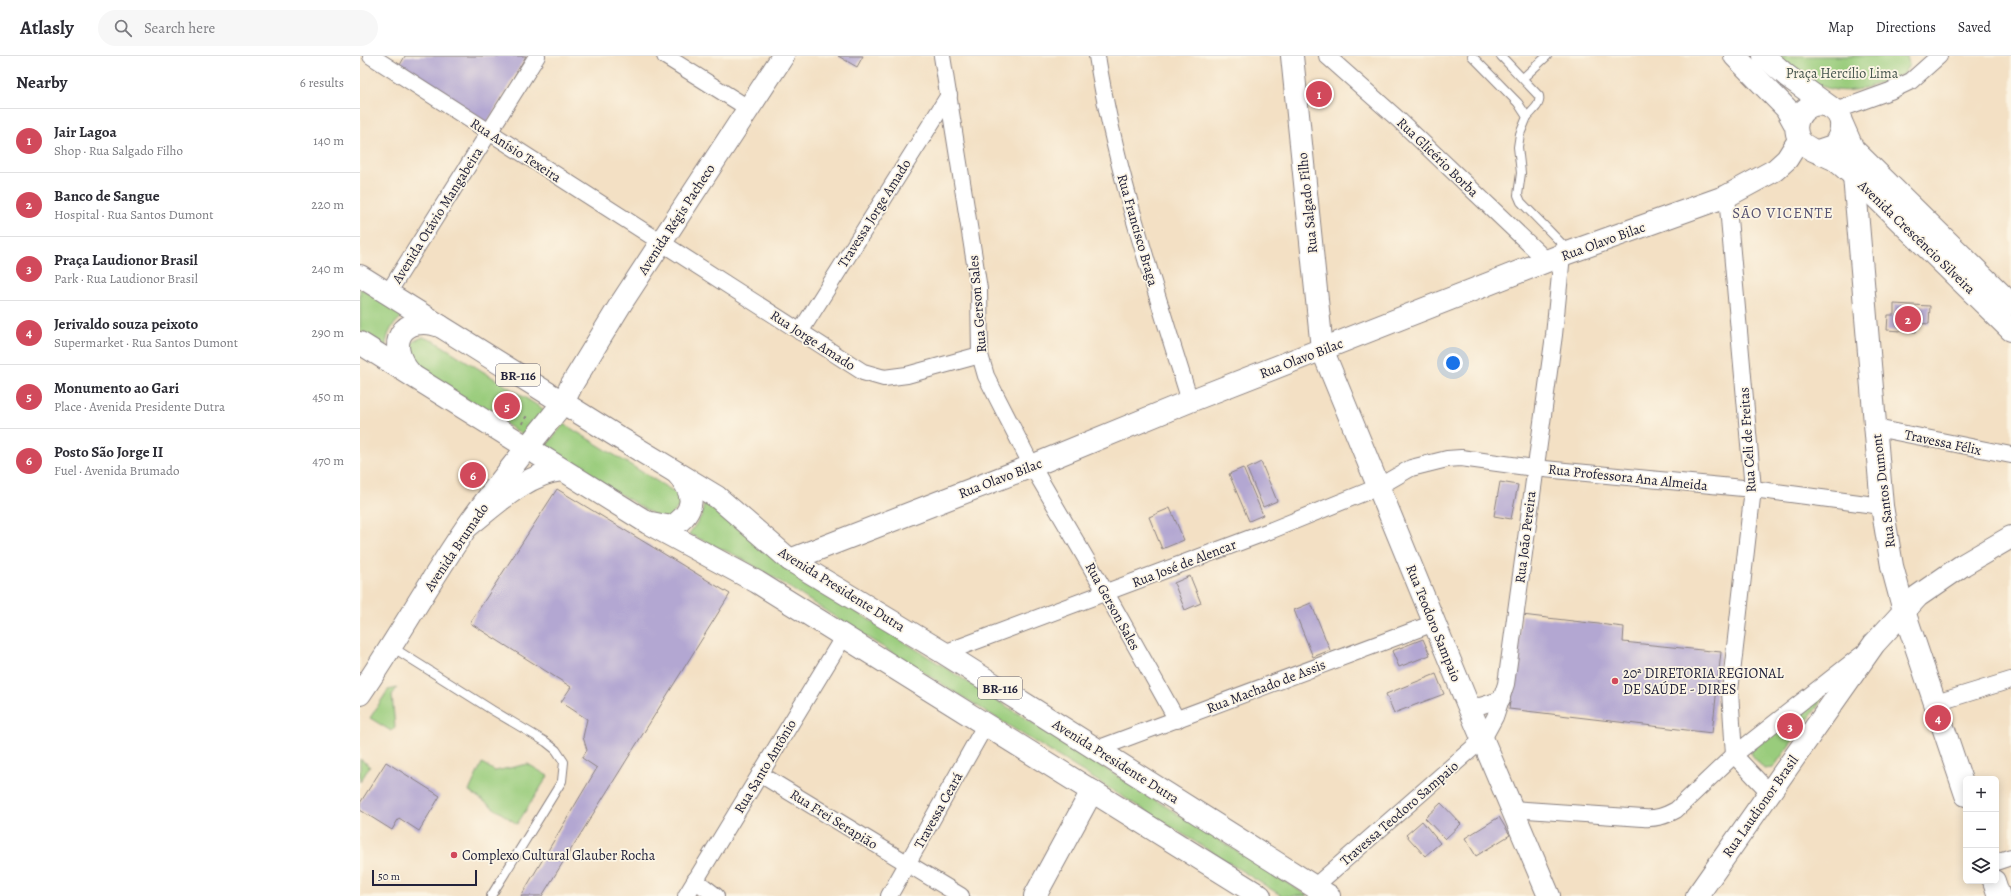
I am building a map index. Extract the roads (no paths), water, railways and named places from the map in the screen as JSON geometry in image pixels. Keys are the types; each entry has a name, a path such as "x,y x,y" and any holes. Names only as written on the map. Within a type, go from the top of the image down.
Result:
{"main road":[{"name":"Avenida Régis Pacheco","path":"567,394 622,302 783,56"},
{"name":"Rua Salgado Filho","path":"1292,56 1322,349"},
{"path":"1735,56 1786,108 1804,139 1826,150 1836,143 1841,132 1836,114 1764,56"},
{"path":"1804,139 1797,119 1808,107 1822,104 1836,114"},
{"name":"Avenida Crescêncio Silveira","path":"1836,114 1853,148 2011,304"},
{"name":"Rua Olavo Bilac","path":"790,560 1032,466 1190,401 1560,256 1727,196 1775,170 1804,139"},
{"name":"Avenida Crescêncio Silveira","path":"1804,139 1836,161 1854,176 2011,330"},
{"name":"Rua Santos Dumont","path":"1854,176 1882,506 1892,566 1904,611 1963,786"},
{"name":"Avenida Presidente Dutra","path":"360,276 441,326 567,394 677,473 717,497 790,560 944,653 1322,891"},
{"path":"413,376 402,364 399,357 398,343 400,336 406,329 421,322 441,326"},
{"name":"BR-116","path":"360,343 648,523 756,582 844,636 1260,896"},
{"name":"Rua Teodoro Sampaio","path":"1322,349 1468,705 1549,896"},
{"name":"Avenida Brumado","path":"360,694 392,647 467,528 567,394"},
{"path":"467,528 530,480 550,471 562,470"},
{"path":"648,523 671,527 686,516 691,503 684,481 677,473"},
{"name":"Rua Laudionor Brasil","path":"1697,896 1874,644 1918,596 1963,564 2011,538"},
{"path":"1035,896 1092,791"},
{"path":"1995,884 1999,896"}],"street":[{"name":"Rua Anísio Texeira","path":"371,56 661,244"},
{"name":"Avenida Otávio Mangabeira","path":"388,293 537,56"},
{"path":"664,56 748,108"},
{"name":"Rua Gerson Sales","path":"942,56 979,289 980,355 986,376 1032,466 1106,593 1177,720"},
{"name":"Rua Francisco Braga","path":"1097,56 1102,89 1143,251 1190,401"},
{"name":"Rua Glicério Borba","path":"1327,56 1399,120 1560,256"},
{"path":"1836,114 1911,81 1929,59"},
{"name":"Travessa Jorge Amado","path":"800,332 949,95"},
{"name":"Rua Celi de Freitas","path":"1727,196 1753,489 1730,691 1734,755"},
{"name":"Rua Jorge Amado","path":"661,244 863,372 884,378 907,375 980,355"},
{"name":"Rua João Pereira","path":"1483,739 1502,699 1506,684 1534,468 1559,294 1560,256"},
{"name":"Travessa Félix","path":"1876,428 2011,455"},
{"name":"Rua Professora Ana Almeida","path":"1378,487 1411,468 1447,459 1461,458 1534,468 1753,489 1882,506"},
{"name":"Rua José de Alencar","path":"944,653 1272,530 1378,487"},
{"name":"Rua Machado de Assis","path":"1097,749 1434,623"},
{"name":"Rua Santo Antônio","path":"686,896 844,636"},
{"path":"1512,809 1656,818 1676,810 1734,755 1874,644"},
{"path":"1936,703 2011,680"},
{"path":"1468,705 1480,706 1502,699"},
{"name":"Travessa Ceará","path":"889,896 986,724"},
{"name":"Travessa Teodoro Sampaio","path":"1322,891 1483,739"},
{"path":"1734,755 1769,792"},
{"name":"Rua Frei Serapião","path":"760,774 961,896"},
{"path":"1999,861 2011,857"},
{"path":"695,880 716,896"}],"lane":[{"path":"1472,56 1518,103 1527,117"},
{"path":"1502,56 1539,96 1540,100 1527,117 1520,134 1518,147 1521,174 1518,195 1521,202 1560,256"},
{"path":"1523,78 1548,56"},
{"path":"392,647 546,742 556,750 564,762 562,781 491,896"}],"place":[{"name":"Jair Lagoa","path":"1319,94"},
{"name":"Banco de Sangue","path":"1908,319"},
{"name":"Monumento ao Gari","path":"507,406"},
{"name":"Posto São Jorge II","path":"473,475"},
{"name":"20ª DIRETORIA REGIONAL DE SAÚDE - DIRES","path":"1615,681"},
{"name":"Jerivaldo souza peixoto","path":"1938,718"},
{"name":"Praça Laudionor Brasil","path":"1790,726"},
{"name":"Complexo Cultural Glauber Rocha","path":"454,855"}],"district":[{"name":"SÃO VICENTE","path":"1783,213"}],"park label":[{"name":"Praça Hercílio Lima","path":"1842,73"}]}
